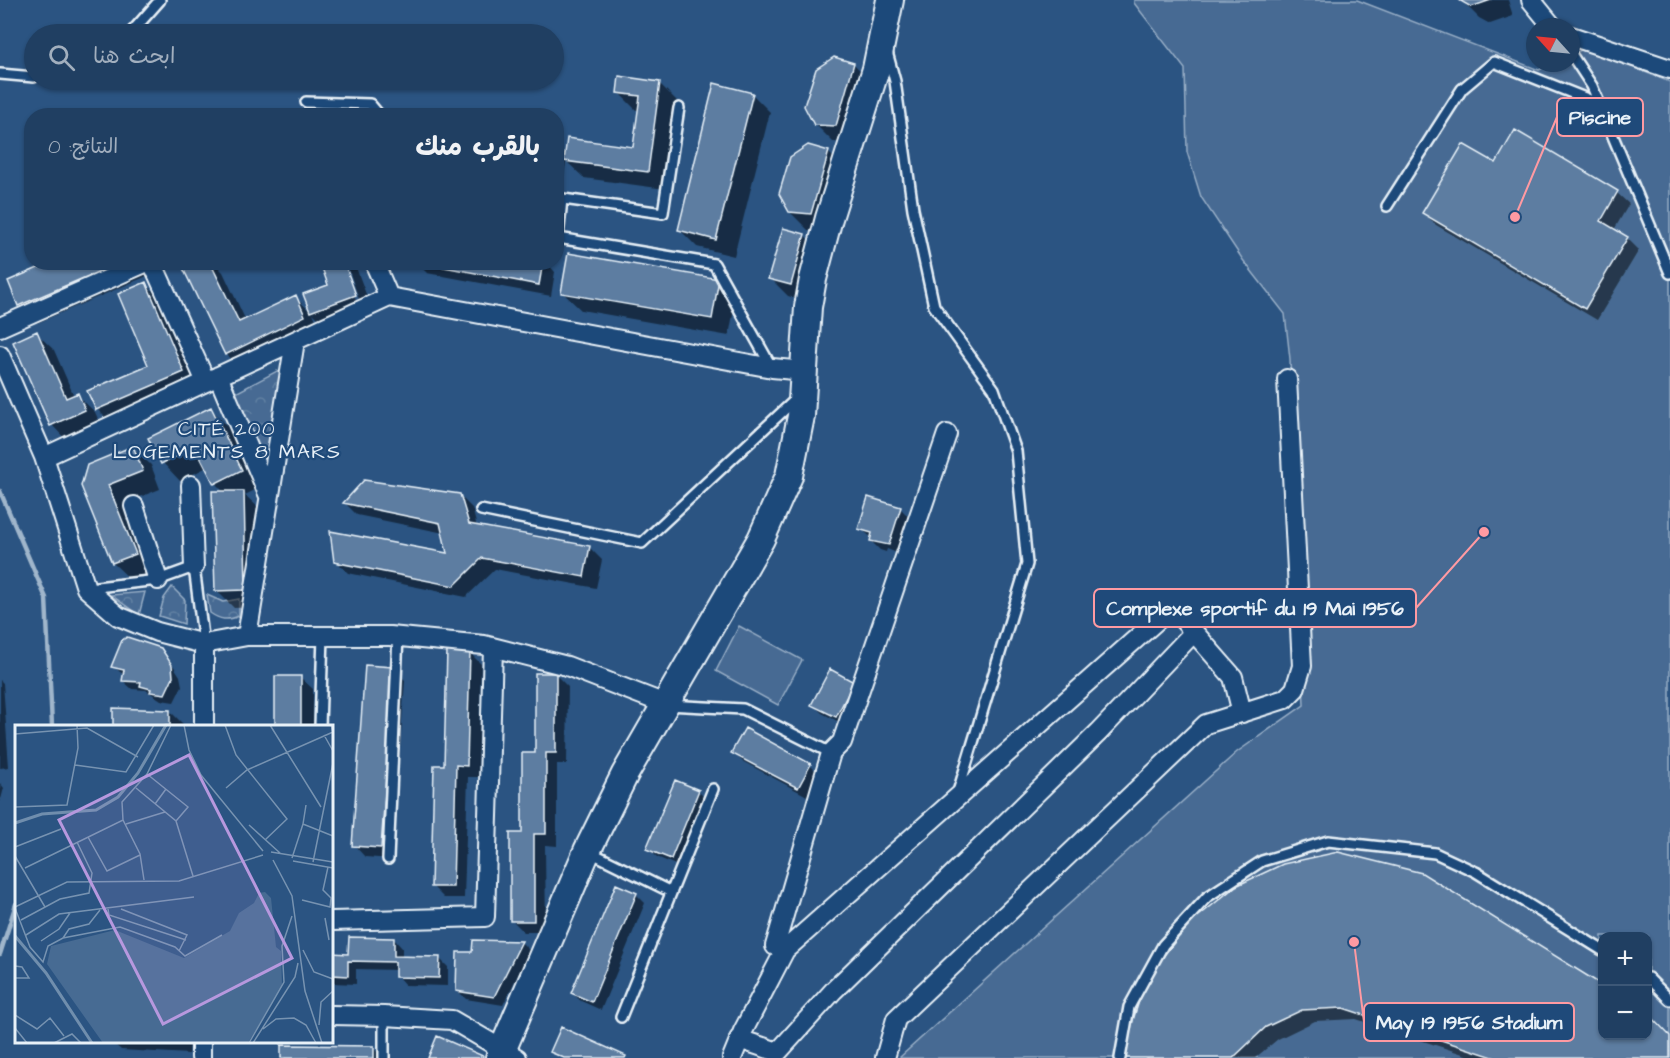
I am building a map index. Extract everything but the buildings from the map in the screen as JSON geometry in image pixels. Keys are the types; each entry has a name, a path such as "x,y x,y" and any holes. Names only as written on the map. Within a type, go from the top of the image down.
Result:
{"main road":[{"path":"506,1055 587,851 625,774 761,539 789,476 801,416 808,307 813,279 883,40 890,0"}],"street":[{"path":"1531,0 1546,18"},
{"path":"1580,39 1670,69"},
{"path":"0,327 129,270"},
{"path":"156,270 270,496"},
{"path":"377,270 389,297"},
{"path":"44,457 389,297 772,368 804,382"},
{"path":"247,636 295,340"},
{"path":"0,356 44,457 86,588 118,616 157,632 204,644 247,636 398,636 493,648 567,666 665,704"},
{"path":"885,1058 896,1019 1206,724 1285,699 1295,689 1302,666 1287,379"},
{"path":"784,950 775,946 831,753 842,742 947,434"},
{"path":"191,485 194,567"},
{"path":"134,506 158,580"},
{"path":"732,1058 739,1039 784,950 1172,607 1233,677 1242,713"},
{"path":"739,1039 778,1052 834,990 1099,732 1194,632"},
{"path":"204,644 204,725"},
{"path":"333,921 485,917 493,648"},
{"path":"333,1015 452,1020 506,1055"}],"lane":[{"path":"139,24 159,0"},
{"path":"883,40 895,81 913,209 934,306 994,390 998,400 1016,452 1027,564 957,797"},
{"path":"1387,206 1462,89 1494,62 1600,104"},
{"path":"1580,68 1600,104 1670,273"},
{"path":"0,74 24,76"},
{"path":"306,102 370,104 373,108"},
{"path":"564,199 663,213 679,108"},
{"path":"564,239 714,264 772,368"},
{"path":"481,510 642,543 804,382"},
{"path":"86,588 158,580 194,567 204,644"},
{"path":"320,725 323,636"},
{"path":"388,859 398,636"},
{"path":"665,704 743,709 831,753"},
{"path":"621,1017 713,789"},
{"path":"1120,1058 1129,1007 1163,945 1207,897 1262,861 1328,841 1436,853 1476,872 1598,948"},
{"path":"587,851 671,892"},
{"path":"1652,983 1670,1000"},
{"path":"384,1016 384,1058"}],"green space":[{"path":"1134,0 1357,0 1526,65 1526,72 1580,72 1580,50 1585,48 1670,82 1670,1058 899,1058 1237,752 1304,705 1290,359 1285,314 1243,260 1201,197 1187,152 1185,69"},
{"path":"277,371 281,373 265,463 232,395"},
{"path":"172,587 185,600 184,624 159,616 164,598"},
{"path":"145,592 139,615 111,595"},
{"path":"207,595 223,602 239,599 239,616 224,619 210,613"},
{"path":"739,626 802,660 778,705 716,671"}],"waterway":[{"path":"0,491 46,598 52,725"},
{"path":"0,954 15,907"}],"place":[{"name":"Piscine","path":"1515,217"},
{"name":"Complexe sportif du 19 Mai 1956","path":"1484,532"},
{"name":"May 19 1956 Stadium","path":"1354,942"}],"district":[{"name":"CITÉ 200 LOGEMENTS 8 MARS","path":"227,440"}]}
